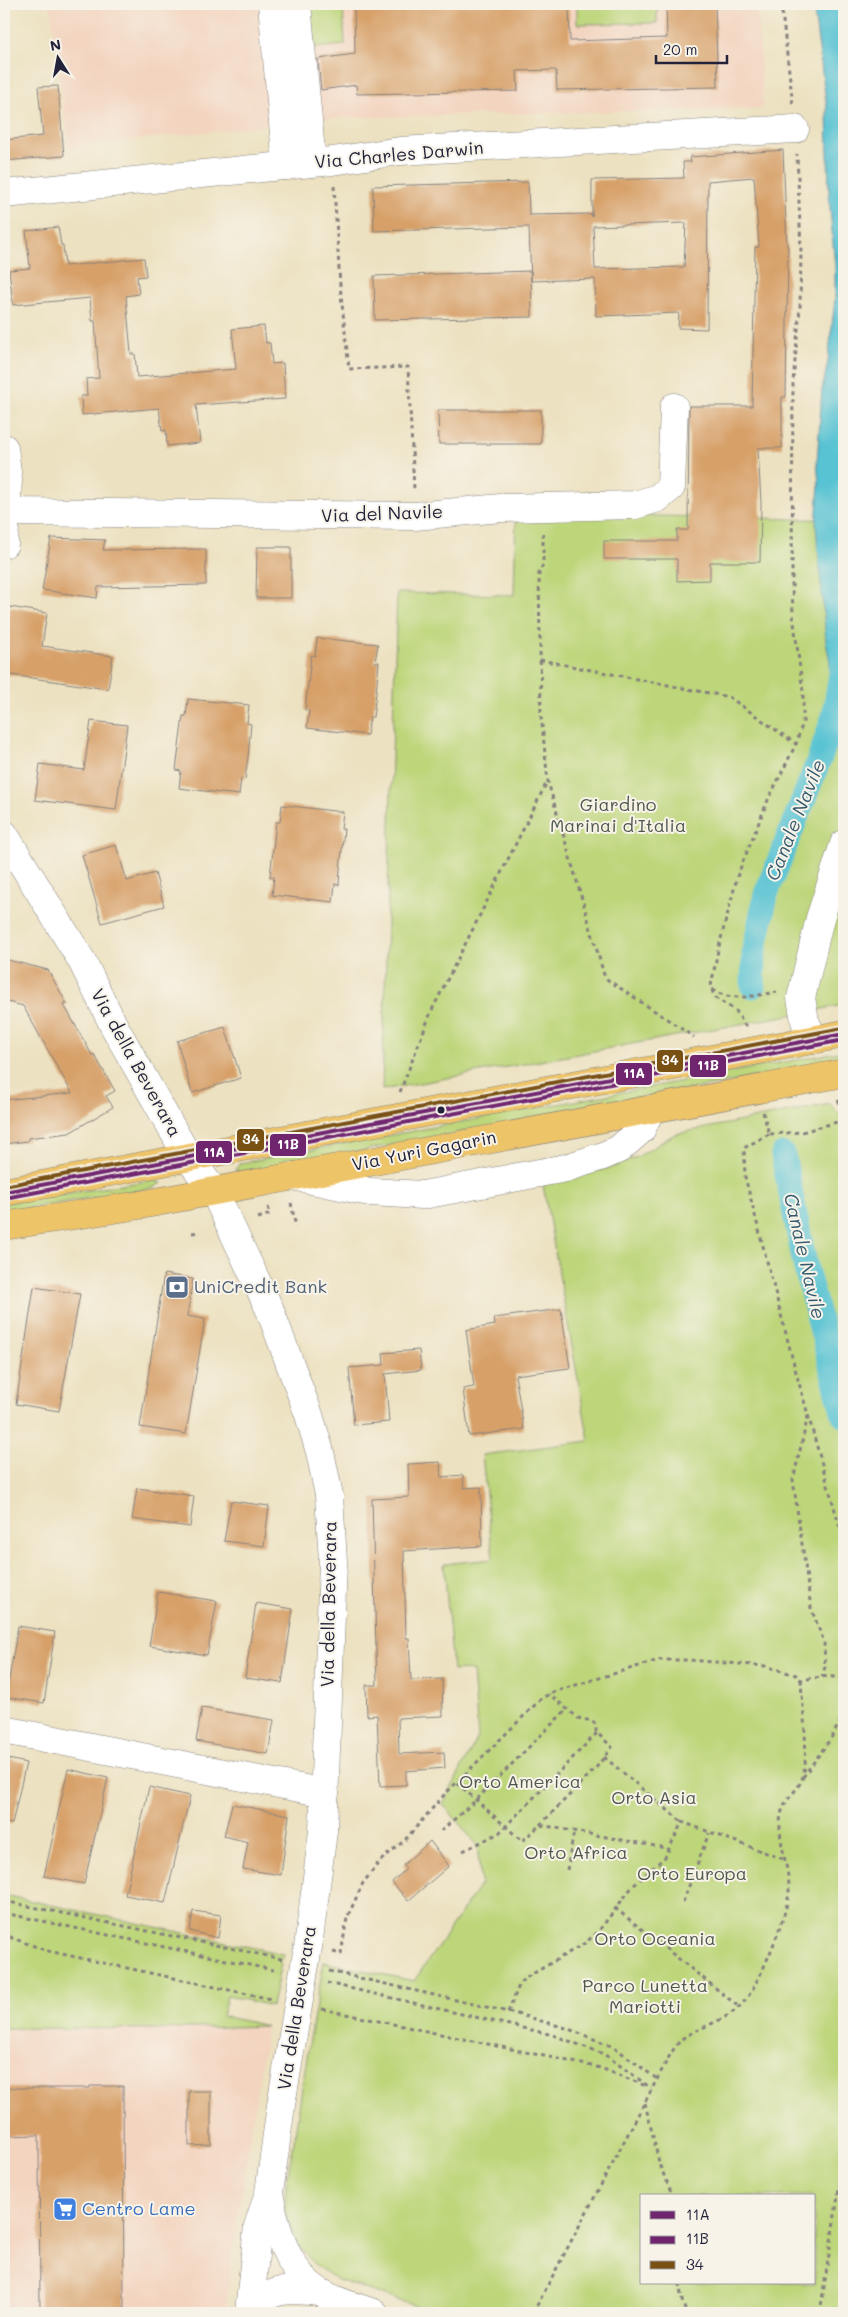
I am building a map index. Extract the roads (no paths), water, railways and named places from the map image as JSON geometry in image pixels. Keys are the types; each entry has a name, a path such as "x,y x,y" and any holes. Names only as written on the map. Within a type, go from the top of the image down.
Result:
{"main road":[{"name":"Via Yuri Gagarin","path":"4,1192 844,1034"},
{"name":"Via Yuri Gagarin","path":"4,1226 140,1205 214,1191 291,1186 651,1109 841,1086"}],"street":[{"path":"272,4 310,163"},
{"path":"297,4 310,163"},
{"name":"Via Charles Darwin","path":"4,194 400,152 795,129"},
{"name":"Via del Navile","path":"7,512 415,516 542,506 635,504 658,498 671,487 674,407"},
{"path":"4,448 8,480 4,544"},
{"name":"Via della Beverara","path":"4,834 82,961 114,1026 188,1157 214,1191 270,1310 309,1415 324,1469 333,1562 325,1793 319,1870 269,2193 258,2226 249,2313"},
{"path":"814,1040 805,1021 801,998 820,918 844,844"},
{"path":"291,1186 423,1195 566,1168 619,1149 641,1130 651,1109"},
{"path":"4,1730 325,1793"},
{"name":"Via della Beverara","path":"269,2193 273,2216 290,2259 300,2273 320,2292"},
{"name":"Via della Beverara","path":"254,2313 269,2295 292,2290 320,2292 374,2313"}],"water":[{"path":"813,4 844,4 844,732 841,737 821,729 830,662 826,642 816,526 819,484 817,462 822,390 828,362 835,299 835,267 829,196 827,109"}],"waterway":[{"name":"Canale Navile","path":"753,986 754,952 766,894 821,755 834,716 844,656"},
{"name":"Canale Navile","path":"783,1155 806,1269 844,1415"}],"place":[{"name":"UniCredit Bank","path":"177,1287"},
{"name":"Centro Lame","path":"65,2209"}],"park label":[{"name":"Giardino Marinai d'Italia","path":"618,815"},
{"name":"Orto America","path":"520,1782"},
{"name":"Orto Asia","path":"654,1798"},
{"name":"Orto Africa","path":"576,1853"},
{"name":"Orto Europa","path":"692,1874"},
{"name":"Orto Oceania","path":"655,1939"},
{"name":"Parco Lunetta Mariotti","path":"645,1996"}]}
